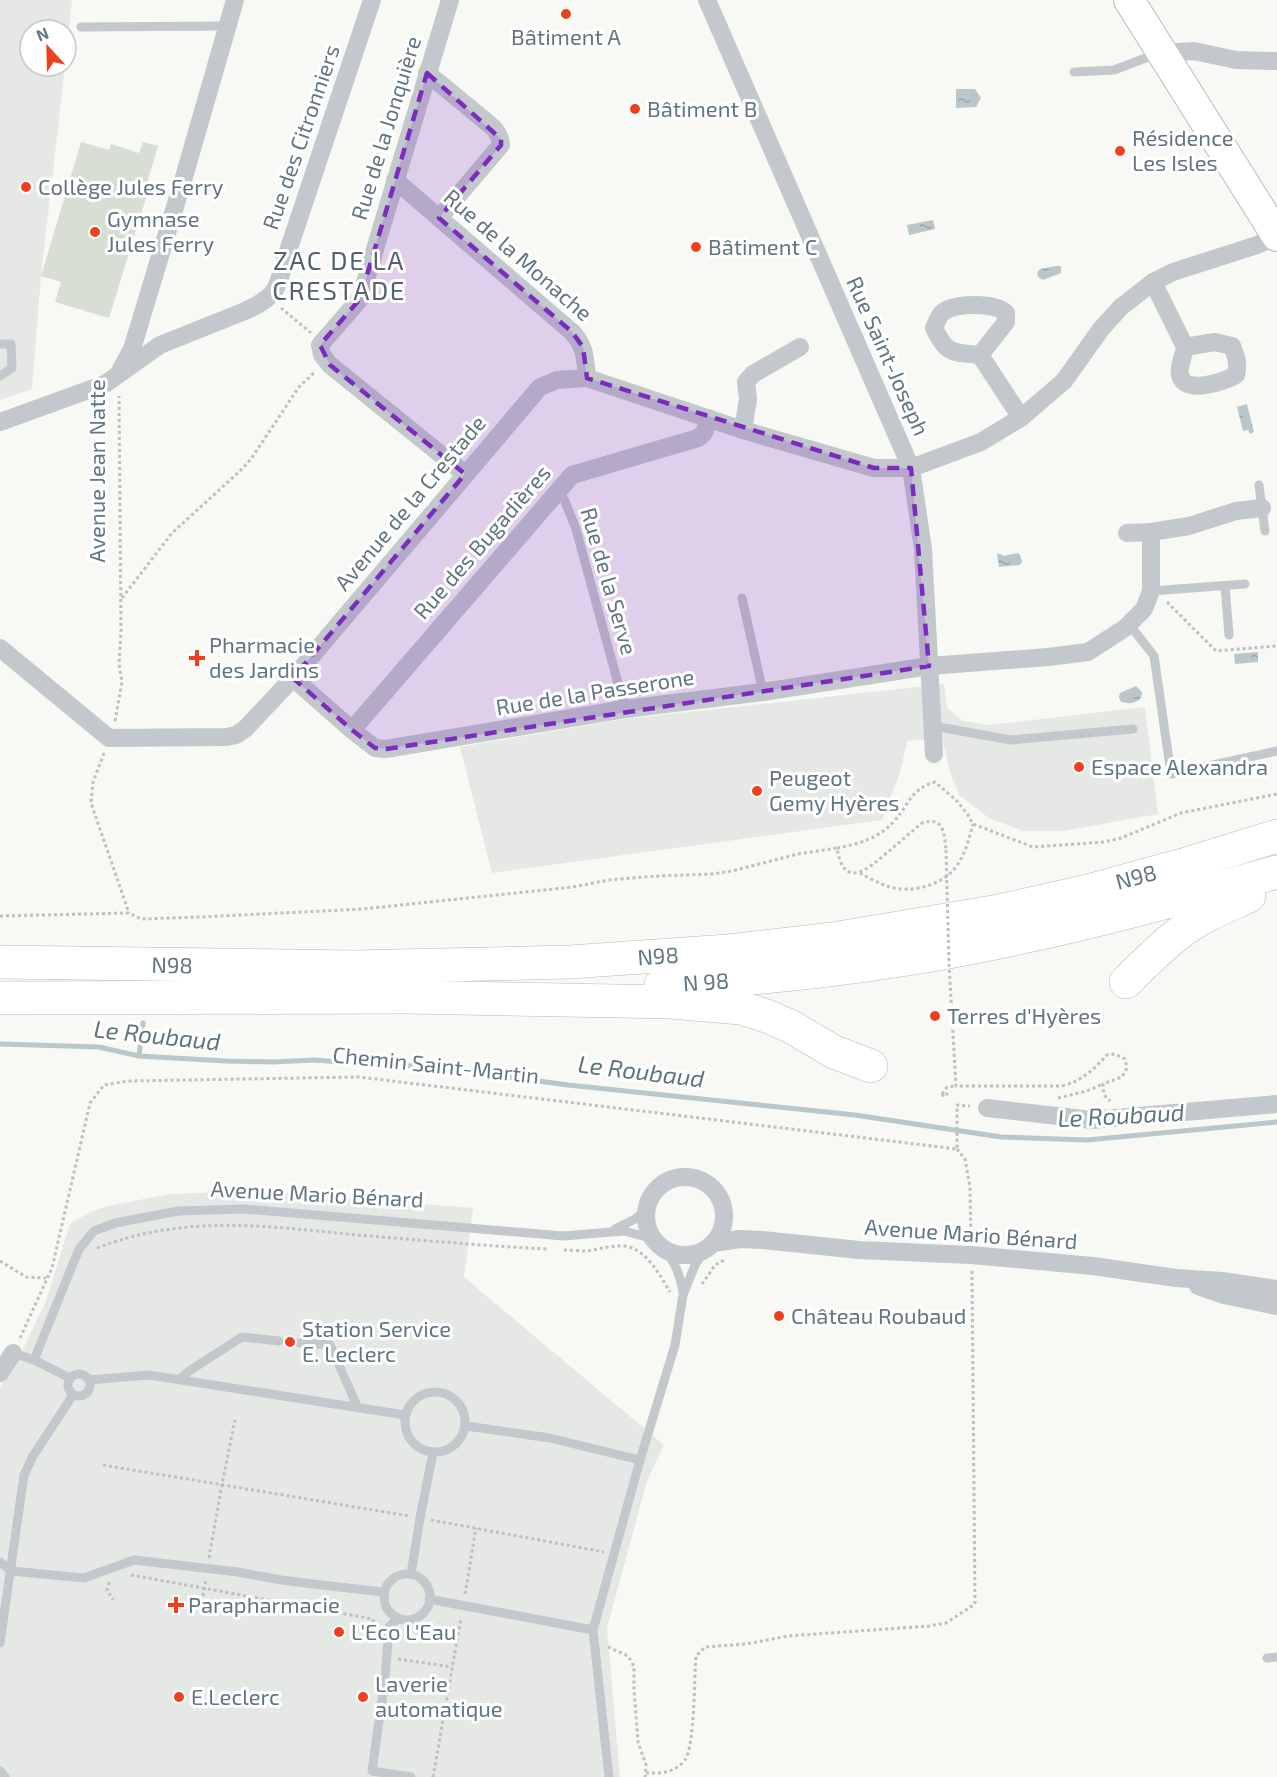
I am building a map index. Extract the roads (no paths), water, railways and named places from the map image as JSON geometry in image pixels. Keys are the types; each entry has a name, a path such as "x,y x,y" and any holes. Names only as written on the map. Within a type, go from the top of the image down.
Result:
{"highway":[{"name":"N98","path":"8,962 354,967 570,962 728,951 833,939 999,911 1092,890 1277,836"},
{"name":"N 98","path":"408,997 727,981 835,969 1003,941 1179,900 1277,872"},
{"path":"1126,982 1179,933 1199,920 1277,885"},
{"path":"0,993 168,997"},
{"path":"0,998 408,997 671,1002 741,1008 764,1015 790,1026 834,1052 871,1066"}],"main road":[{"path":"1129,0 1277,236"}],"street":[{"name":"Avenue Jean Natte","path":"118,373 132,349 235,0"},
{"name":"Rue des Citronniers","path":"118,373 160,345 245,311 268,298 279,284 372,0"},
{"name":"Rue de la Jonquière","path":"450,0 360,298 320,345 322,355 330,364 465,474"},
{"name":"Rue Saint-Joseph","path":"707,0 911,468 922,549 934,754"},
{"path":"1161,53 1194,51 1236,60 1277,61"},
{"path":"427,72 489,124 501,139 501,145 439,218"},
{"name":"Rue de la Monache","path":"395,180 581,341 587,378"},
{"path":"911,468 981,442 1022,417 1064,381 1101,328 1120,307 1153,282 1173,272 1257,245 1277,236"},
{"path":"1153,282 1185,347"},
{"path":"743,430 748,399 746,382 753,374 800,346"},
{"path":"980,355 1022,417"},
{"path":"0,422 105,384 118,373"},
{"name":"Avenue de la Crestade","path":"0,648 109,738 236,735 252,724 540,387 557,380 587,378 743,430 874,468 911,468"},
{"name":"Rue des Bugadières","path":"352,730 572,475 698,438 704,433 709,418"},
{"path":"1127,533 1189,526 1236,511 1262,508"},
{"path":"1151,532 1151,591"},
{"name":"Rue de la Passerone","path":"292,678 375,748 386,749 624,710 763,692 929,666 1088,652 1129,624 1144,609 1151,591"},
{"path":"987,1108 1092,1120 1277,1104"},
{"path":"675,1178 698,1179 717,1193 722,1203 724,1214 719,1234 709,1245 696,1253 685,1255 673,1253 658,1244 648,1231 646,1210 649,1199 656,1189 675,1178"},
{"name":"Avenue Mario Bénard","path":"722,1203 742,1229 762,1240"},
{"name":"Avenue Mario Bénard","path":"709,1245 740,1239 859,1250 971,1255 1093,1266 1277,1289"},
{"name":"Avenue Mario Bénard","path":"1176,1278 1224,1295 1277,1306"},
{"path":"0,1373 13,1353"}],"lane":[{"path":"81,27 228,26"},
{"path":"1074,72 1114,70 1161,53"},
{"path":"0,344 11,344 12,368 0,376"},
{"path":"1259,485 1265,531"},
{"name":"Rue de la Serve","path":"564,499 576,529 624,710"},
{"path":"1151,591 1245,584"},
{"path":"1225,586 1229,635"},
{"path":"742,598 763,692"},
{"path":"1129,624 1154,656 1171,774 1277,751"},
{"path":"933,726 1011,740 1133,729"},
{"name":"Avenue Mario Bénard","path":"34,1360 79,1249 94,1232 115,1223 178,1211 245,1209 563,1236 624,1231 658,1244"},
{"name":"Avenue Mario Bénard","path":"610,1231 635,1219 646,1210"},
{"path":"658,1244 673,1260 678,1270 683,1295"},
{"path":"609,1777 593,1630 640,1460 675,1345 683,1295 692,1272 709,1245"},
{"path":"179,1380 242,1337 279,1341"},
{"path":"299,1343 330,1345 358,1408"},
{"path":"13,1353 34,1360 70,1378 80,1374 89,1380 91,1386 88,1393 82,1396 73,1395 68,1389 70,1378"},
{"path":"89,1380 149,1375 405,1415"},
{"path":"436,1392 455,1399 465,1416 466,1426 457,1444 449,1450 433,1453 420,1449 412,1443 407,1435 405,1415 416,1398 425,1393 436,1392"},
{"path":"0,1642 24,1475 33,1456 73,1395"},
{"path":"466,1426 550,1438 640,1460"},
{"path":"411,1574 433,1453"},
{"path":"0,1562 11,1571 84,1578 134,1560 384,1592"},
{"path":"411,1574 423,1581 429,1590 429,1599 426,1609 417,1617 398,1618 391,1614 387,1607 384,1592 393,1579 400,1575 411,1574"},
{"path":"429,1599 593,1630"},
{"path":"398,1618 389,1627 386,1679 372,1771 411,1777"},
{"path":"0,1770 4,1777"}],"water":[{"path":"956,89 975,89 981,98 976,107 956,108"},
{"path":"933,220 935,229 909,235 907,225"},
{"path":"1061,266 1061,273 1043,280 1038,277 1037,273 1040,269"},
{"path":"1247,404 1254,432 1250,434 1248,430 1243,431 1237,407"},
{"path":"1018,553 1022,562 1020,565 999,567 997,554 1003,556"},
{"path":"1258,652 1258,662 1235,664 1234,654"},
{"path":"1136,686 1142,692 1141,698 1131,703 1121,702 1120,693"}],"waterway":[{"path":"139,1056 143,1023"},
{"name":"Le Roubaud","path":"0,1044 99,1047 139,1056 226,1061 315,1060 428,1066 568,1085 855,1115 1001,1137 1087,1140 1277,1122"}],"place":[{"name":"Bâtiment A","path":"566,14"},
{"name":"Bâtiment B","path":"635,109"},
{"name":"Résidence Les Isles","path":"1120,151"},
{"name":"Collège Jules Ferry","path":"26,187"},
{"name":"Gymnase Jules Ferry","path":"95,232"},
{"name":"Bâtiment C","path":"696,247"},
{"name":"Pharmacie des Jardins","path":"197,658"},
{"name":"Espace Alexandra","path":"1079,767"},
{"name":"Peugeot Gemy Hyères","path":"757,791"},
{"name":"Terres d'Hyères","path":"935,1016"},
{"name":"Château Roubaud","path":"779,1316"},
{"name":"Station Service E. Leclerc","path":"290,1342"},
{"name":"Parapharmacie","path":"176,1605"},
{"name":"L'Eco L'Eau","path":"339,1632"},
{"name":"E.Leclerc","path":"179,1697"},
{"name":"Laverie automatique","path":"363,1697"}],"district":[{"name":"ZAC DE LA CRESTADE","path":"339,276"}]}
